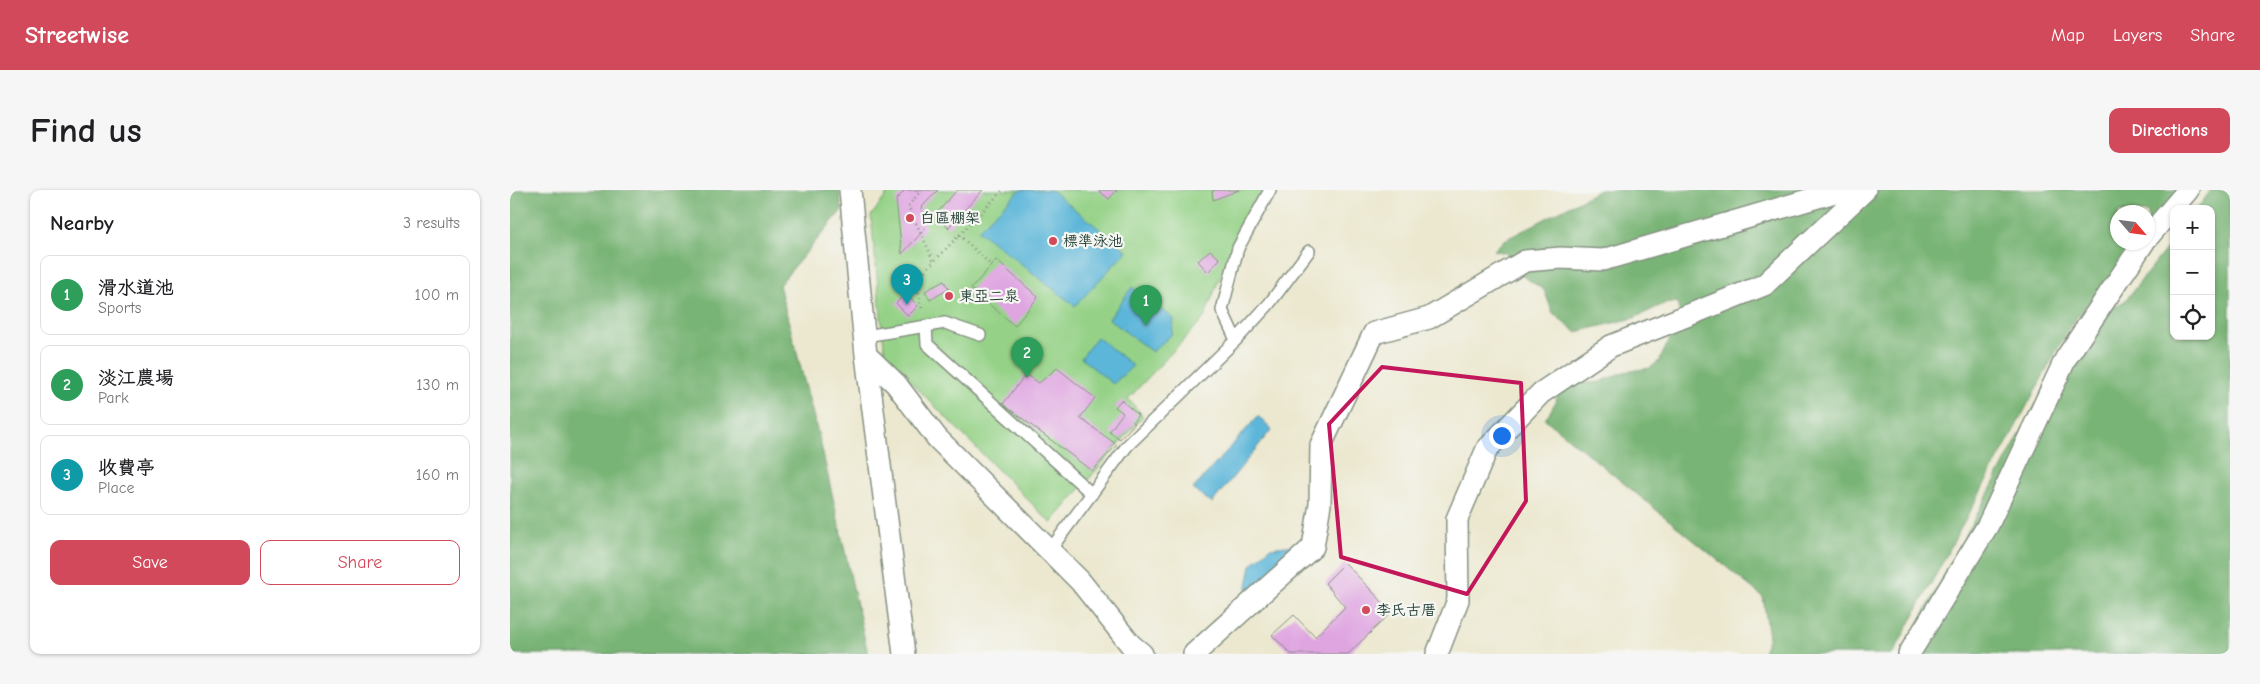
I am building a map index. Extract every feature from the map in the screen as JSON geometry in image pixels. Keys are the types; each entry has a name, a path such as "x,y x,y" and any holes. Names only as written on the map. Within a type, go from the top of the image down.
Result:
{"street":[{"path":"850,190 856,260 904,654"},
{"path":"1194,654 1313,547 1320,504 1321,445 1374,333 1429,318 1525,261 1561,258 1603,260 1842,190"},
{"path":"1437,654 1458,600 1458,519 1487,449 1540,393 1611,346 1764,285 1865,190"},
{"path":"2155,229 2188,190"},
{"path":"1909,654 1988,525 2066,358 2139,250"},
{"path":"866,345 937,438 1080,581 1130,645 1142,654"}],"lane":[{"path":"1236,340 1222,310 1238,248 1270,190"},
{"path":"1050,550 1127,446 1236,340 1269,304 1309,251"},
{"path":"866,345 926,326 945,323 980,334"},
{"path":"926,326 927,344 1092,494"}],"path":[{"path":"922,190 908,206 934,260"},
{"path":"926,326 918,291 912,284 1003,190"},
{"path":"960,235 992,265"}],"highlighted area":[{"path":"1382,367 1521,383 1526,501 1467,594 1341,557 1329,424"}],"green space":[{"path":"510,190 839,190 842,210 779,285 821,445 868,654 510,654"},
{"path":"890,190 1263,190 1236,236 1204,318 1128,399 1143,416 1051,523 885,356 871,216"},
{"path":"1600,190 2178,190 2155,220 2155,205 2110,205 2110,250 2130,250 2070,326 1893,654 1762,654 1769,637 1763,597 1545,419 1564,385 1600,382 1624,372 1650,368 1659,361 1680,318 1678,302 1664,304 1634,318 1576,332 1553,313 1544,290 1521,275 1518,263 1506,253 1494,250 1503,241"},
{"path":"2211,190 2230,190 2230,654 1902,654 2055,369 2101,314 2125,301 2170,244 2170,340 2215,340 2215,205 2200,205"}],"water":[{"name":"標準泳池","path":"1020,190 1051,190 1127,251 1075,306 978,230"},
{"path":"1132,287 1174,319 1172,334 1152,352 1109,319"},
{"path":"1097,337 1133,366 1113,384 1081,358"},
{"path":"1258,416 1272,429 1212,503 1193,489"},
{"path":"1302,544 1243,606 1251,565 1270,548"}],"building":[{"name":"白區棚架","path":"905,190 938,190 921,208 925,229 902,254 896,200"},
{"path":"957,190 983,190 948,228 936,214"},
{"path":"1098,190 1117,190 1109,199"},
{"path":"1239,190 1213,200 1212,191"},
{"path":"1210,250 1220,259 1208,272 1198,261"},
{"path":"996,260 1038,297 1015,326 971,289"},
{"path":"944,281 949,289 930,300 925,291"},
{"path":"906,293 918,306 908,316 896,303"},
{"path":"1057,368 1095,398 1080,418 1117,445 1092,471 1003,404 1026,374 1039,383"},
{"path":"1121,400 1138,415 1133,422 1135,423 1120,439 1109,432 1123,413 1115,407"},
{"name":"李氏古厝","path":"1345,563 1392,612 1348,654 1291,654 1272,635 1294,615 1315,637 1345,607 1325,583"}],"place":[{"name":"白區棚架","path":"910,218"},
{"name":"標準泳池","path":"1053,241"},
{"name":"東亞二泉","path":"949,296"},
{"name":"收費亭","path":"907,305"},
{"name":"滑水道池","path":"1146,326"},
{"name":"淡江農場","path":"1027,378"},
{"name":"李氏古厝","path":"1366,610"}]}
